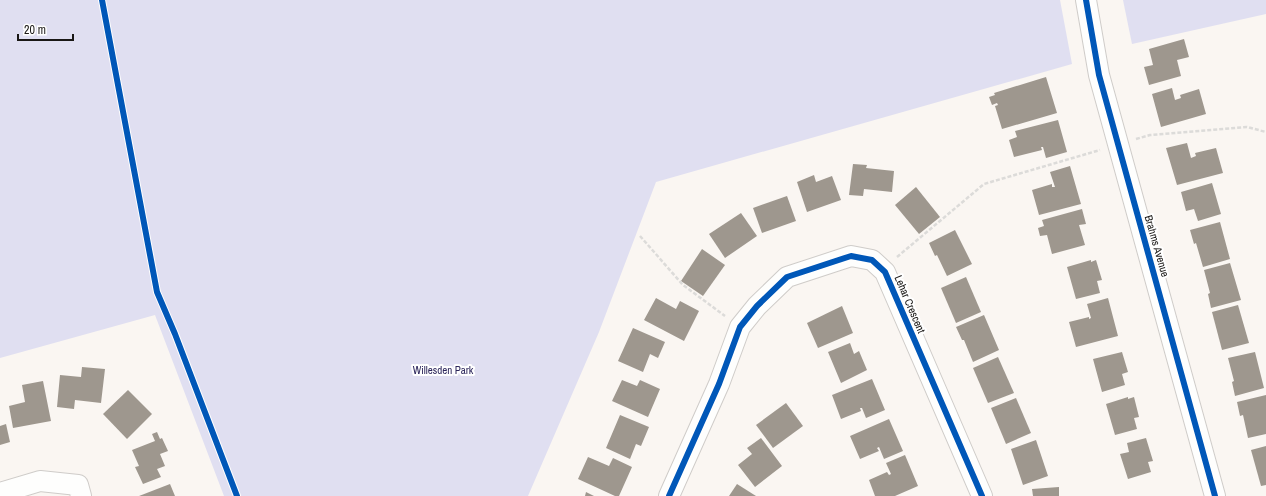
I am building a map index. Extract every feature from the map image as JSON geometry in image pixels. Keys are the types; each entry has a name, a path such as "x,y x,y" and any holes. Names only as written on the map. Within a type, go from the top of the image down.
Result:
{"street":[{"name":"Brahms Avenue","path":"1086,0 1099,75 1215,496"},
{"name":"Lehar Crescent","path":"669,496 719,384 740,327 757,306 787,277 851,256 872,260 885,272 982,496"},
{"path":"0,493 40,481 78,486 82,496"}],"path":[{"path":"1133,140 1150,135 1247,127 1266,132"},
{"path":"896,257 984,184 1103,149"},
{"path":"640,236 683,285 740,327"}],"green space":[{"name":"Willesden Park","path":"0,0 1060,0 1072,64 656,182 599,332 528,496 224,496 155,315 0,358"},
{"path":"1123,0 1266,0 1266,14 1132,44"}],"building":[{"path":"1184,39 1189,57 1177,60 1181,76 1149,85 1144,67 1153,65 1149,49"},
{"path":"1046,77 1057,113 1002,129 995,106 998,105 997,103 992,105 989,97 995,95 994,93"},
{"path":"1172,88 1175,100 1181,98 1180,95 1199,89 1206,114 1161,127 1152,94"},
{"path":"1058,120 1067,152 1046,158 1043,147 1041,147 1042,150 1014,157 1009,140 1017,137 1015,131"},
{"path":"1187,143 1191,158 1196,156 1195,153 1216,148 1223,173 1177,185 1166,148"},
{"path":"853,164 867,165 866,168 894,171 892,192 864,189 863,196 849,195"},
{"path":"1070,166 1081,204 1039,215 1032,190 1052,184 1052,187 1055,187 1050,172"},
{"path":"814,175 816,182 832,176 841,200 807,212 797,182"},
{"path":"1212,183 1221,214 1198,221 1194,209 1186,211 1181,192"},
{"path":"916,187 940,217 919,234 895,205"},
{"path":"787,196 796,221 762,233 753,208"},
{"path":"1082,209 1086,224 1079,225 1085,245 1052,254 1047,235 1040,236 1038,228 1044,226 1042,220"},
{"path":"741,213 757,236 725,258 709,234"},
{"path":"1220,222 1230,259 1203,267 1196,243 1194,244 1190,230"},
{"path":"955,230 972,264 947,276 937,255 935,256 929,243"},
{"path":"702,249 725,265 703,296 681,281"},
{"path":"1091,260 1091,262 1096,260 1102,280 1097,281 1100,293 1076,299 1067,267"},
{"path":"1230,263 1241,300 1211,308 1208,294 1210,293 1204,270"},
{"path":"966,277 981,312 956,323 941,288"},
{"path":"656,298 676,309 680,301 699,311 684,341 644,320"},
{"path":"1108,298 1118,336 1076,347 1069,322 1089,317 1089,319 1091,318 1087,304"},
{"path":"1238,305 1249,343 1222,350 1212,312"},
{"path":"842,306 853,333 818,348 807,323"},
{"path":"984,315 999,350 973,362 964,340 962,340 956,327"},
{"path":"633,328 665,342 658,358 650,354 643,372 618,361"},
{"path":"850,343 854,354 859,351 867,370 841,383 828,352"},
{"path":"1122,352 1128,372 1122,374 1125,385 1102,392 1093,359"},
{"path":"1255,352 1264,388 1235,396 1232,382 1234,381 1228,358"},
{"path":"998,357 1014,393 988,403 973,368"},
{"path":"82,367 105,369 101,403 75,400 74,409 57,407 60,375 81,377"},
{"path":"872,379 885,410 866,418 862,408 860,408 861,411 841,419 832,395"},
{"path":"622,380 637,386 640,380 660,389 648,417 612,401"},
{"path":"43,381 51,421 13,428 9,406 25,402 22,385"},
{"path":"128,390 152,414 127,439 103,414"},
{"path":"1266,395 1266,434 1248,438 1243,415 1240,416 1237,402"},
{"path":"1128,397 1128,399 1134,397 1139,417 1134,418 1137,429 1115,435 1106,404"},
{"path":"1016,398 1031,433 1006,444 991,408"},
{"path":"786,403 803,426 773,448 756,425"},
{"path":"620,415 649,427 641,446 636,444 630,459 606,448"},
{"path":"889,419 903,451 884,459 879,447 877,448 879,451 860,459 850,436"},
{"path":"6,424 10,442 0,445 0,426"},
{"path":"157,432 160,439 162,438 168,451 160,454 165,466 157,469 161,477 143,484 135,467 139,466 132,450 155,441 152,434"},
{"path":"761,438 782,466 755,487 738,465 752,454 747,448"},
{"path":"1146,438 1153,461 1148,462 1151,472 1128,479 1120,454 1129,452 1127,443"},
{"path":"1036,440 1048,476 1023,485 1011,449"},
{"path":"1266,446 1266,485 1261,486 1251,450"},
{"path":"905,455 918,486 895,496 875,496 869,480 887,472 889,475 891,474 886,463"},
{"path":"588,457 609,466 613,458 632,467 619,496 615,496 578,479"},
{"path":"170,484 175,496 139,496"},
{"path":"737,484 756,496 729,496"},
{"path":"1059,487 1059,496 1033,496 1032,489"},
{"path":"586,492 594,496 585,496"}],"cycle path":[{"path":"102,0 157,292 175,334 237,496"},
{"path":"1086,0 1099,75 1215,496"},
{"path":"669,496 719,384 740,327 757,306 787,277 851,256 872,260 885,272 982,496"}]}
